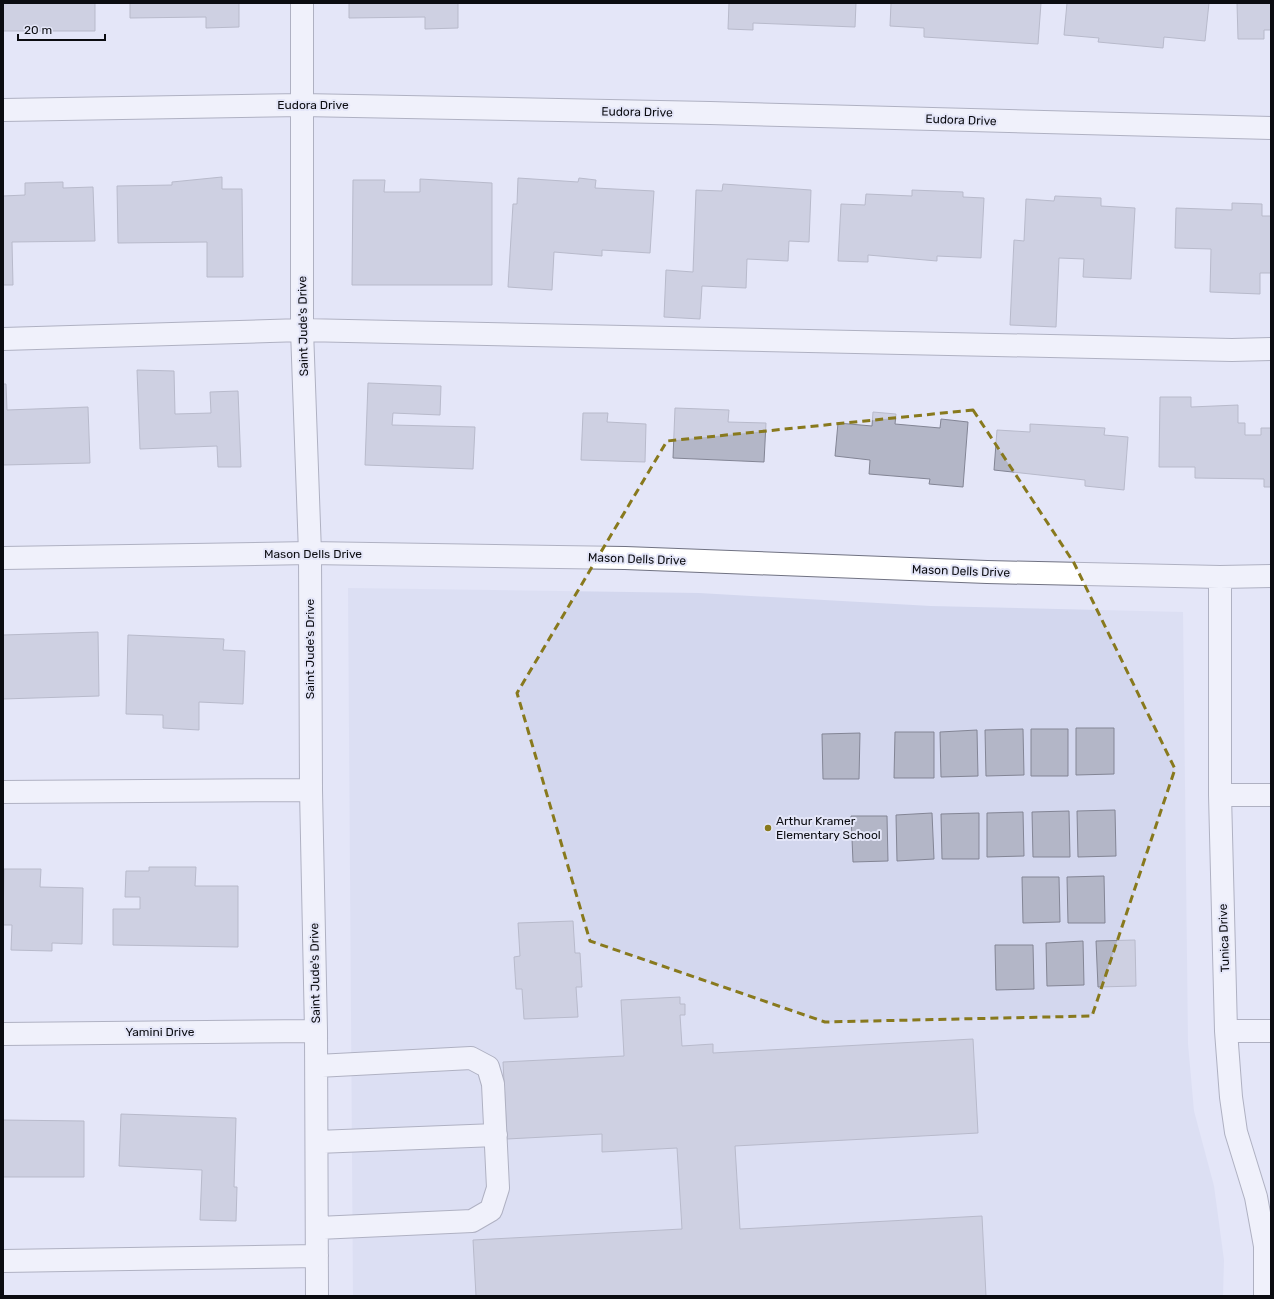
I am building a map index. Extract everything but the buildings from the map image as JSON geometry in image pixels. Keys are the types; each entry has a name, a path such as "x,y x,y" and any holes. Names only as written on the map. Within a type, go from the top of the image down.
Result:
{"street":[{"name":"Saint Jude's Drive","path":"302,3 302,330 310,553 311,790 317,1066 317,1296"},
{"name":"Eudora Drive","path":"3,110 302,105 710,113 1271,128"},
{"path":"3,339 302,330 1224,350 1271,349"},
{"name":"Mason Dells Drive","path":"3,558 310,553 625,558 987,572 1271,576"},
{"name":"Tunica Drive","path":"1220,576 1220,795 1226,1031 1231,1097 1236,1132 1256,1197 1268,1246 1265,1296"},
{"path":"3,792 311,790"},
{"path":"1220,795 1271,795"},
{"name":"Yamini Drive","path":"3,1034 316,1031"},
{"path":"1226,1031 1271,1031"},
{"path":"317,1066 471,1058 488,1067 493,1084 498,1188 491,1210 472,1221 318,1228"},
{"path":"317,1142 496,1135"},
{"path":"3,1261 318,1256"}],"highlighted area":[{"path":"973,410 1074,563 1175,769 1092,1016 825,1022 590,941 517,693 667,441"}],"shaded area":[{"name":"Arthur Kramer Elementary School","path":"348,588 699,593 931,606 1183,612 1188,1044 1194,1111 1214,1186 1224,1260 1223,1296 353,1296"}],"place":[{"name":"Arthur Kramer Elementary School","path":"768,828"}]}
